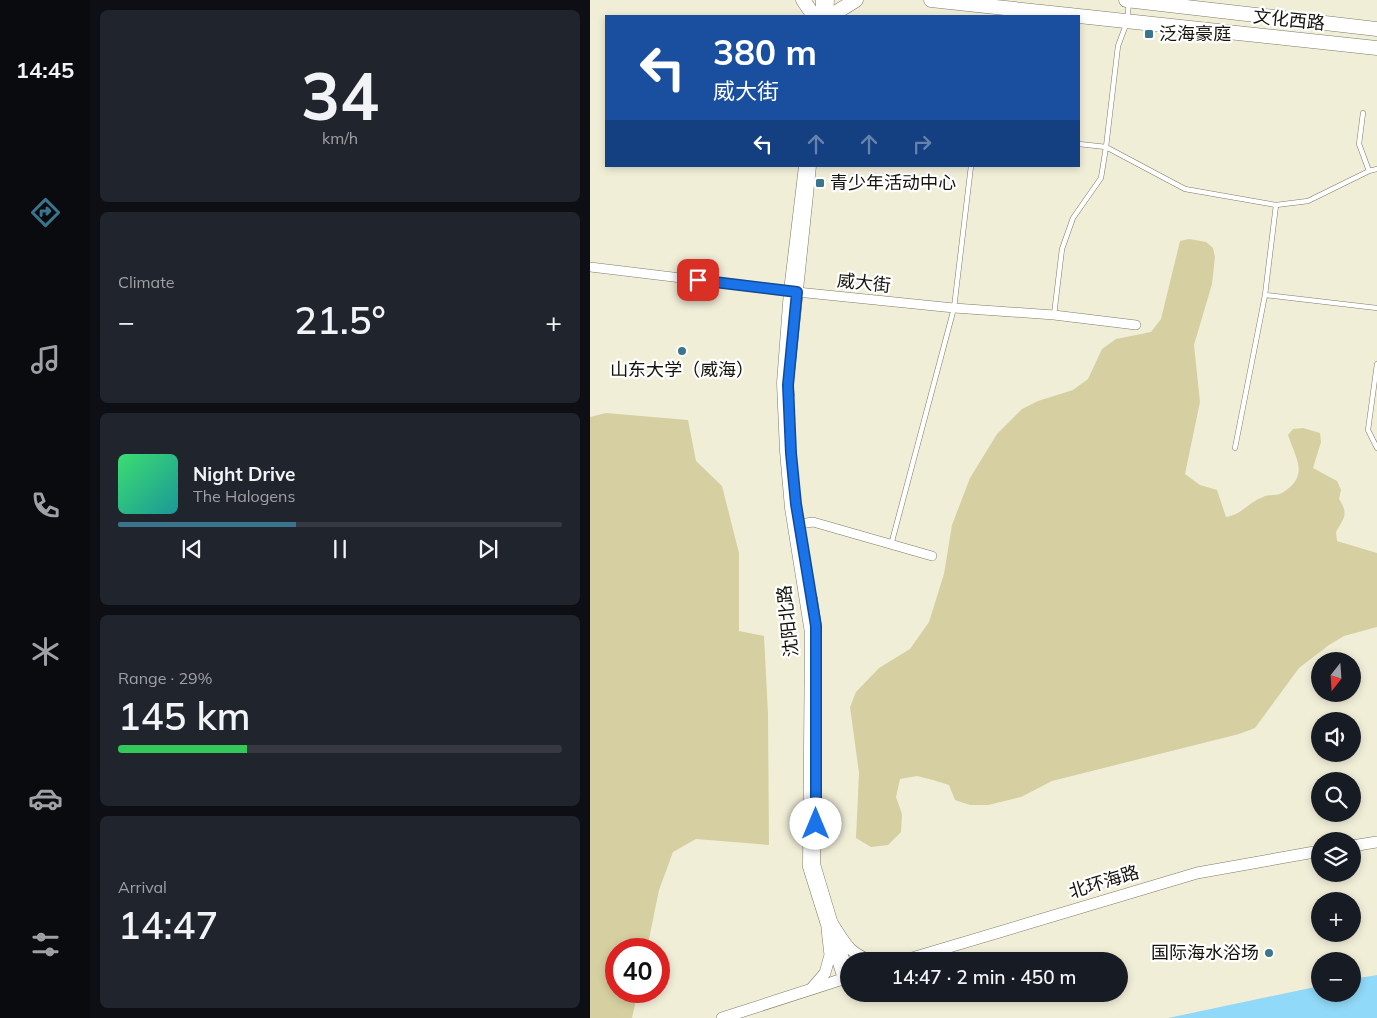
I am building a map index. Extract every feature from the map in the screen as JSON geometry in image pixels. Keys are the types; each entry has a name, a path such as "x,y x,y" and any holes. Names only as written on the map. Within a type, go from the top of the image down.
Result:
{"main road":[{"path":"803,0 813,15"},
{"path":"834,15 856,0"},
{"name":"文化西路","path":"931,0 1070,15"},
{"name":"文化西路","path":"1128,0 1377,29"},
{"name":"文化西路","path":"1080,16 1377,48"},
{"path":"1361,845 1377,842"},
{"name":"北环海路","path":"932,952 1197,872 1311,853"},
{"path":"830,926 853,952"},
{"path":"811,989 825,973 830,955 830,926"},
{"name":"沈阳北路","path":"830,926 840,956"},
{"path":"722,1018 840,979"}],"street":[{"path":"821,0 821,15"},
{"path":"828,15 829,0"},
{"name":"沈阳北路","path":"793,292 804,167"},
{"name":"沈阳北路","path":"811,167 782,383 785,451 810,632 808,867 830,926"},
{"name":"威大街","path":"590,267 793,292 954,308 1054,315 1136,326"},
{"path":"796,524 813,522 932,556"}],"lane":[{"path":"1054,315 1062,248 1073,218 1101,178 1118,46 1127,22 1128,0"},
{"path":"1363,113 1359,144 1369,171"},
{"path":"1080,144 1106,148 1185,189 1276,205 1308,201 1369,171 1377,170"},
{"path":"891,545 954,308 971,167"},
{"path":"1235,448 1265,295 1276,205"},
{"path":"1265,295 1377,308"},
{"path":"1377,364 1368,430 1377,448"}],"shaded area":[{"path":"1189,239 1206,242 1213,248 1215,257 1212,284 1194,345 1200,402 1185,474 1200,485 1217,490 1226,517 1231,516 1258,499 1282,493 1291,487 1296,480 1298,474 1297,459 1288,435 1293,429 1303,428 1320,433 1321,442 1313,468 1337,481 1341,490 1339,499 1345,512 1336,532 1337,541 1377,553 1377,627 1344,636 1320,652 1311,652 1311,659 1299,668 1255,728 1239,734 1052,781 1021,797 988,805 970,805 955,800 949,785 933,780 917,776 900,779 896,797 902,814 901,832 888,845 871,847 856,838 859,773 850,707 856,692 879,668 910,649 929,622 944,574 952,525 970,478 997,434 1022,409 1038,401 1073,390 1088,379 1102,349 1116,339 1151,332 1161,319 1180,241"},
{"path":"606,413 688,420 696,461 722,486 739,553 739,631 764,636 768,714 769,845 696,839 673,852 659,890 649,938 605,938 605,1003 635,1003 632,1018 590,1018 590,417"}],"water":[{"path":"1377,975 1377,1018 1168,1018 1311,988 1311,1002 1361,1002 1361,978"}],"place":[{"name":"泛海豪庭","path":"1149,34"},
{"name":"青少年活动中心","path":"820,183"},
{"name":"山东大学（威海）","path":"682,351"},
{"name":"国际海水浴场","path":"1269,953"}],"route":[{"path":"698,280 797,292 788,385 791,453 796,504 816,626 816,824"}]}
